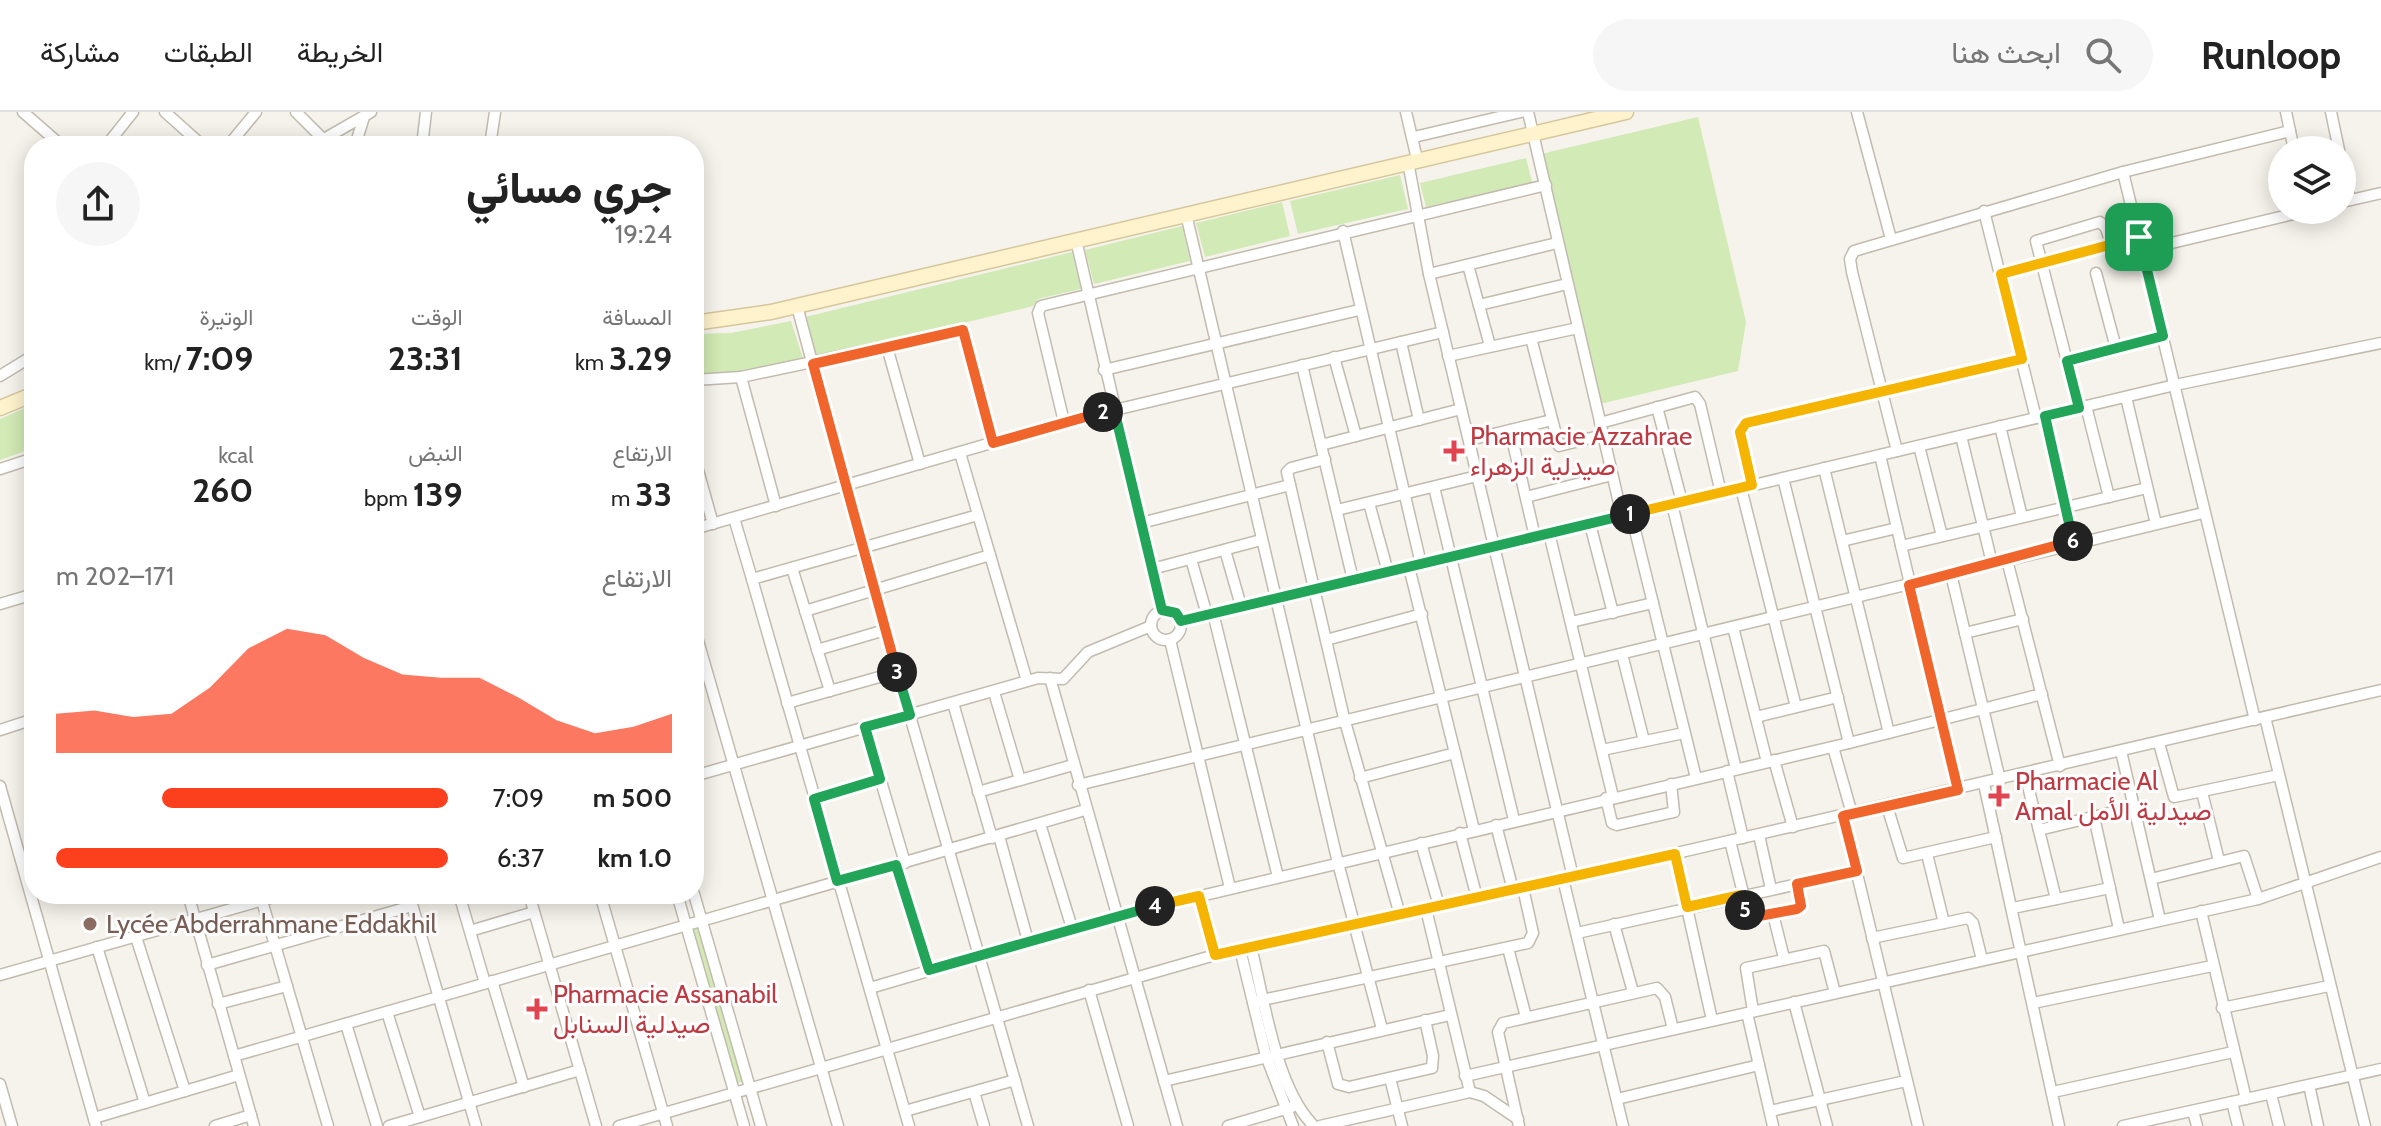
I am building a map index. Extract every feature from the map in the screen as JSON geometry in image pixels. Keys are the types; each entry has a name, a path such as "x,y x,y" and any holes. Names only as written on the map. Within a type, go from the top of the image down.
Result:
{"main road":[{"path":"704,322 746,318 1626,112"},
{"path":"0,408 24,398"}],"street":[{"path":"23,112 51,136"},
{"path":"114,136 133,112"},
{"path":"165,112 192,136"},
{"path":"236,136 256,112"},
{"path":"296,112 320,136"},
{"path":"423,136 426,112"},
{"path":"491,136 495,112"},
{"path":"1406,112 1414,137 1413,160 1429,274 1557,810 1577,933 1623,1126"},
{"path":"1414,137 1521,112"},
{"path":"1528,112 1612,475 1653,603 1696,778"},
{"path":"1857,112 1891,239"},
{"path":"2286,112 2291,136"},
{"path":"2331,112 2336,136"},
{"path":"337,136 367,115"},
{"path":"359,136 367,115"},
{"path":"1897,451 1850,259 1859,248 2123,172 2290,131"},
{"path":"2123,172 2203,513 2260,719 2279,775 2365,1126"},
{"path":"1064,422 1038,310 1041,306 1343,231 1546,185"},
{"path":"2356,199 2381,193"},
{"path":"1984,211 2074,544"},
{"path":"1186,214 1338,863 1382,1029"},
{"path":"2142,250 2268,220"},
{"path":"2109,497 2036,246 2040,237 2100,222 2106,228 2111,244"},
{"path":"1343,231 1403,494 1422,614 1474,830"},
{"path":"2001,274 2139,237"},
{"path":"1076,240 1086,294 1162,610"},
{"path":"1429,274 1557,243"},
{"path":"1468,265 1490,346"},
{"path":"2096,273 2116,348"},
{"path":"1479,305 1567,284"},
{"path":"797,306 862,549 1028,1126"},
{"path":"1104,370 1359,310"},
{"path":"1448,356 1578,328"},
{"path":"704,379 741,377 813,364 963,330 993,443"},
{"path":"704,526 1064,422 1443,332"},
{"path":"2067,361 2163,336"},
{"path":"1531,338 1559,446 1603,435"},
{"path":"1401,342 1419,420"},
{"path":"1181,621 2175,385 2381,343"},
{"path":"887,347 920,464"},
{"path":"1334,357 1356,436"},
{"path":"1796,707 1773,617 1746,487 1740,432 1743,425 2022,359"},
{"path":"0,376 24,361"},
{"path":"1302,365 1353,580"},
{"path":"741,377 776,506"},
{"path":"2126,397 2156,524"},
{"path":"1600,423 1687,398 1698,400 1721,493"},
{"path":"1657,407 1705,634 1743,838"},
{"path":"1321,445 1461,409"},
{"path":"1469,440 1552,420"},
{"path":"2000,426 2022,517"},
{"path":"1510,430 1535,537"},
{"path":"1961,436 1992,563"},
{"path":"1919,446 1942,536"},
{"path":"960,453 1027,681"},
{"path":"1880,455 1958,790"},
{"path":"1325,459 1289,469 1290,485 1344,718 1400,915"},
{"path":"0,469 24,461"},
{"path":"1824,468 1889,733"},
{"path":"1526,497 1612,475"},
{"path":"1337,510 1477,476"},
{"path":"1783,478 1849,743"},
{"path":"1141,523 1290,485"},
{"path":"1434,487 1514,820"},
{"path":"1901,546 2147,488"},
{"path":"704,492 713,524"},
{"path":"1369,503 1388,572"},
{"path":"1078,785 1306,727 2203,513"},
{"path":"752,579 978,515"},
{"path":"734,518 909,1126"},
{"path":"1590,524 1613,613"},
{"path":"1842,541 1897,528"},
{"path":"1549,533 1602,750 1612,823 1617,825 1674,812 1677,806 1671,784"},
{"path":"1152,569 1261,540"},
{"path":"1225,550 1241,606"},
{"path":"805,611 990,555"},
{"path":"1191,559 1210,614 1278,877"},
{"path":"2007,560 2060,766"},
{"path":"792,568 830,691"},
{"path":"1951,574 2000,780"},
{"path":"0,604 24,597"},
{"path":"1571,622 1653,603"},
{"path":"1162,610 1176,613 1181,621 1178,635 1170,640 1157,637 1151,626 1154,615 1162,610"},
{"path":"1326,640 1422,614"},
{"path":"1965,633 2023,619"},
{"path":"704,773 1027,681 1067,677 1080,659 1094,649 1151,626"},
{"path":"1733,627 1756,717 1793,827"},
{"path":"817,650 885,630"},
{"path":"1170,640 1230,888"},
{"path":"1622,654 1644,741"},
{"path":"704,662 838,1126"},
{"path":"787,703 897,672"},
{"path":"1050,678 1177,1126"},
{"path":"619,1126 996,1015 1215,955 1958,790 2381,690"},
{"path":"994,692 1020,780"},
{"path":"870,988 1116,916 1833,747 2042,694"},
{"path":"1756,717 1838,697"},
{"path":"953,703 978,792 996,837 1028,941"},
{"path":"0,730 24,722"},
{"path":"865,727 929,970"},
{"path":"1602,750 1684,733"},
{"path":"2159,743 2172,795 2178,797 2279,775"},
{"path":"1833,747 1881,982 1918,1126"},
{"path":"2121,751 2160,920"},
{"path":"1360,778 1455,753"},
{"path":"978,792 1073,765"},
{"path":"2025,774 2056,899"},
{"path":"814,799 880,779"},
{"path":"1984,784 2059,1126"},
{"path":"0,786 24,876"},
{"path":"2202,792 2219,861"},
{"path":"1887,806 1900,856 1906,858 1996,837"},
{"path":"2039,830 2134,807"},
{"path":"234,1056 701,918 1085,810"},
{"path":"2094,817 2119,929"},
{"path":"1040,824 1072,928"},
{"path":"1259,1001 1369,975 1508,948 1533,938 1496,825"},
{"path":"1460,833 1477,898"},
{"path":"1759,835 1771,889"},
{"path":"0,845 14,841"},
{"path":"1730,841 1741,895 1749,917 1801,906 1797,884"},
{"path":"1421,843 1439,906"},
{"path":"1675,854 1712,1020"},
{"path":"1927,854 1944,923"},
{"path":"1465,1076 2258,899 2381,857"},
{"path":"2151,879 2219,861 2247,858 2258,899"},
{"path":"1577,933 1857,871"},
{"path":"2013,908 2110,888"},
{"path":"1199,896 1215,955"},
{"path":"32,904 95,1122 145,1103 239,1075"},
{"path":"190,904 252,1121 215,1126"},
{"path":"0,975 252,904"},
{"path":"263,904 328,1126"},
{"path":"462,904 524,1087"},
{"path":"532,904 596,1126"},
{"path":"603,904 667,1126"},
{"path":"680,904 744,1126"},
{"path":"697,904 761,1126"},
{"path":"207,965 412,906 476,1126"},
{"path":"1426,909 1470,1092"},
{"path":"2201,911 2246,1099"},
{"path":"470,931 534,912"},
{"path":"1773,914 1784,958"},
{"path":"1872,938 1970,918 1982,960"},
{"path":"1614,924 1633,992"},
{"path":"136,937 185,1091"},
{"path":"97,947 145,1103"},
{"path":"1246,948 1286,1110 1293,1126"},
{"path":"1508,948 1526,1017"},
{"path":"1773,1126 1759,1065 1746,968 1824,951 1835,993"},
{"path":"2033,1003 2212,966"},
{"path":"218,1004 287,986"},
{"path":"2222,1008 2329,986"},
{"path":"1518,1122 1499,1028 1503,1023 1633,992 1661,989 1673,1029"},
{"path":"1089,990 1128,1126"},
{"path":"1794,1002 1827,1126"},
{"path":"387,1012 420,1117"},
{"path":"1164,1081 1450,1015"},
{"path":"1327,1042 1340,1087 1390,1078 1432,1068 1434,1061 1425,1020"},
{"path":"346,1024 377,1126"},
{"path":"2053,1092 2233,1052"},
{"path":"1272,1055 1298,1105 1317,1125"},
{"path":"1617,1099 1759,1065"},
{"path":"2123,1126 2381,1069"},
{"path":"389,1126 580,1070"},
{"path":"1390,1078 1402,1126"},
{"path":"905,1111 1015,1080"},
{"path":"1770,1111 1906,1081"},
{"path":"0,1084 12,1126"},
{"path":"2309,1085 2318,1126"},
{"path":"974,1092 984,1126"},
{"path":"1299,1126 1317,1125 1470,1092 1484,1096 1518,1122"},
{"path":"2271,1094 2279,1126"},
{"path":"2232,1102 2238,1126"},
{"path":"1228,1126 1298,1105"},
{"path":"2193,1111 2197,1126"}],"green space":[{"path":"1698,117 1746,322 1738,371 1600,404 1541,154"},
{"path":"1526,158 1532,182 1426,207 1420,183"},
{"path":"1400,175 1408,209 1298,234 1290,201"},
{"path":"1282,202 1290,236 1205,257 1196,223"},
{"path":"1182,226 1190,261 1094,284 1085,250"},
{"path":"1072,252 1081,289 1038,299 1033,306 815,359 805,317"},
{"path":"791,321 804,362 748,373 704,375 704,334 731,333"},
{"path":"24,408 24,452 0,460 0,419"},
{"path":"699,922 744,1081 735,1084 689,925"}],"place":[{"name":"Pharmacie Azzahrae صيدلية الزهراء","path":"1454,451"},
{"name":"Pharmacie Al Amal صيدلية الأمل","path":"1999,796"},
{"name":"Lycée Abderrahmane Eddakhil","path":"90,924"},
{"name":"Pharmacie Assanabil صيدلية السنابل","path":"537,1009"}],"route":[{"path":"2139,237 2163,336 2067,361 2079,408 2045,416 2074,544 1909,585 1958,790 1843,816 1857,871 1797,884 1800,908 1749,917 1741,895 1687,907 1675,854 1215,955 1199,896 1116,916 929,970 896,865 837,881 814,799 880,779 865,727 910,715 813,364 963,330 993,443 1114,409 1162,610 1171,610 1181,621 1752,485 1740,432 1746,423 2022,359 2001,274 2139,237"}]}
